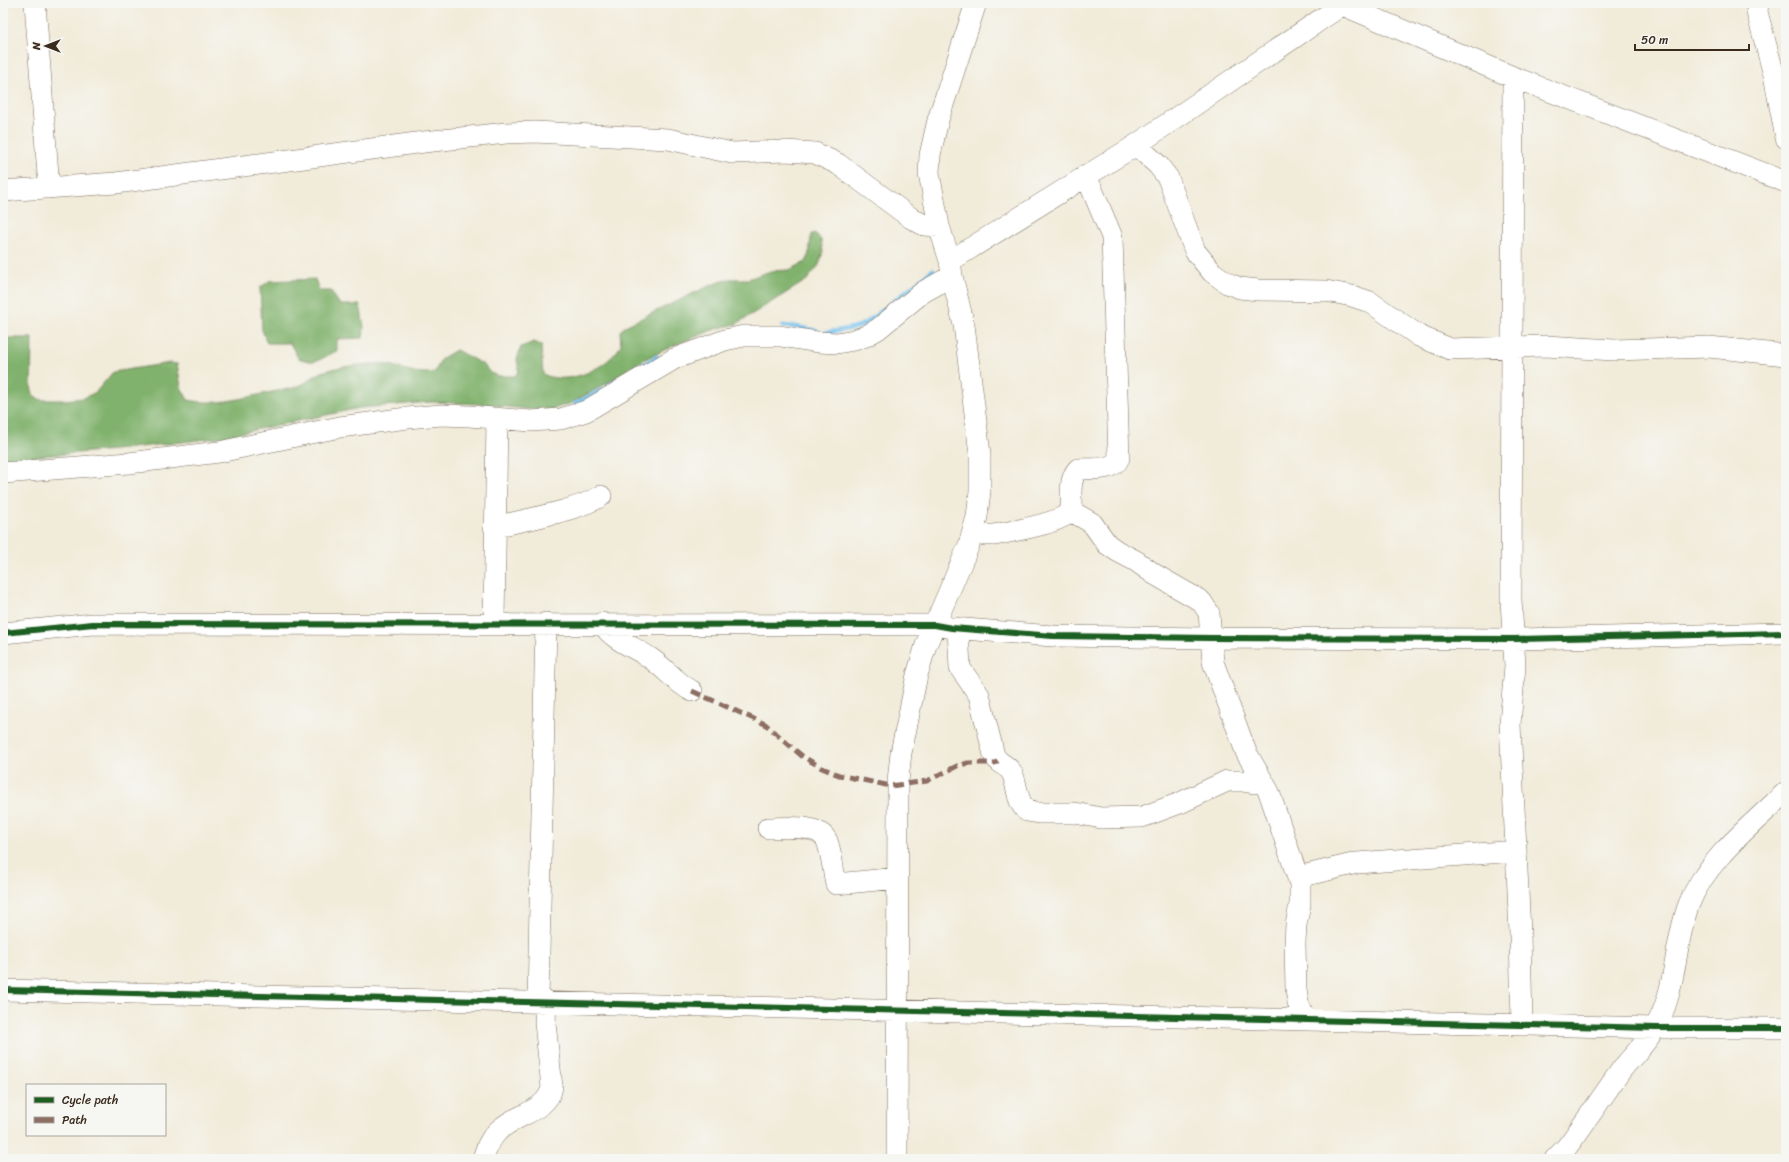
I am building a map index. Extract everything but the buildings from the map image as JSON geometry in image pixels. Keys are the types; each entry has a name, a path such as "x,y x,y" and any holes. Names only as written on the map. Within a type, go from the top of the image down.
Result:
{"street":[{"path":"35,3 49,188"},
{"path":"897,1159 898,781 901,752 917,675 926,645 936,625 972,533 977,517 980,491 980,454 964,325 951,268 939,226 929,173 930,155 938,120 976,3"},
{"path":"1758,3 1757,12 1774,75 1786,138"},
{"path":"3,472 129,463 219,452 376,421 440,415 547,421 561,419 586,411 674,358 725,340 744,336 780,336 818,342 854,340 878,329 951,268 1086,175 1136,145 1342,4 1513,77 1786,178"},
{"path":"1513,77 1511,600 1515,666 1510,724 1520,933 1522,1024"},
{"path":"3,191 116,183 506,133 535,132 668,139 732,153 786,151 814,153 838,164 917,221 931,227 939,226"},
{"path":"1136,145 1158,165 1168,178 1195,251 1212,272 1227,283 1240,288 1258,290 1339,292 1370,302 1419,336 1450,350 1546,346 1614,350 1709,346 1786,355"},
{"path":"972,533 994,535 1056,521 1066,517 1071,511 1071,482 1073,474 1078,469 1111,467 1117,464 1120,451 1112,237 1086,175"},
{"path":"494,623 494,527 497,418"},
{"path":"494,527 566,509 594,500 601,496"},
{"path":"1071,511 1092,523 1107,544 1136,561 1154,574 1201,601 1209,613 1213,662 1222,690 1246,752 1269,792 1298,877 1301,894 1296,925 1296,989 1298,1003 1305,1019"},
{"path":"483,1159 490,1140 498,1130 544,1103 551,1095 552,1087 542,1001 546,623"},
{"path":"3,633 93,624 602,623 936,625 958,629 1053,636 1211,638 1514,639 1786,633"},
{"path":"602,623 609,634 650,658 681,686 692,691"},
{"path":"958,629 960,668 979,695 994,755 998,761 1013,774 1021,803 1027,811 1039,813 1075,813 1100,818 1142,817 1180,803 1227,781 1242,780 1254,783 1262,780"},
{"path":"1555,1159 1570,1143 1622,1070 1656,1028 1664,1009 1689,904 1697,888 1717,860 1786,792"},
{"path":"768,828 804,828 822,834 827,841 836,884 898,878"},
{"path":"1298,877 1357,863 1516,851"},
{"path":"3,990 542,1001 1656,1028 1786,1028"}],"green space":[{"path":"815,233 821,240 823,252 819,265 807,280 736,324 715,329 675,345 641,361 604,385 569,404 553,409 536,410 481,404 431,402 360,408 216,438 114,450 3,459 3,338 32,338 31,387 34,397 42,400 84,398 96,392 113,372 170,363 177,364 181,387 188,400 199,402 220,402 293,388 328,370 367,364 390,365 418,373 435,372 441,359 456,350 484,365 490,373 499,376 515,376 519,371 517,359 521,347 534,342 541,345 543,374 553,377 575,377 597,368 615,353 621,345 620,331 627,325 711,285 729,279 748,279 771,271 789,270 806,262 809,254 812,234"},
{"path":"315,279 319,291 331,291 340,305 360,305 364,327 363,338 337,339 337,351 319,360 310,361 298,358 290,343 267,343 262,330 260,288 269,281"}],"waterway":[{"path":"826,333 858,327 869,321 933,270"},
{"path":"783,326 817,331"},
{"path":"608,386 657,357"},
{"path":"575,404 602,390"}],"marked path":[{"path":"692,691 765,724 802,756 822,768 839,775 891,786 927,781 957,766 968,763 995,763 998,761"}],"cycle path":[{"path":"3,633 93,624 935,625 952,628 1053,636 1211,638 1514,639 1786,633"},
{"path":"3,990 1656,1028 1786,1028"}]}
